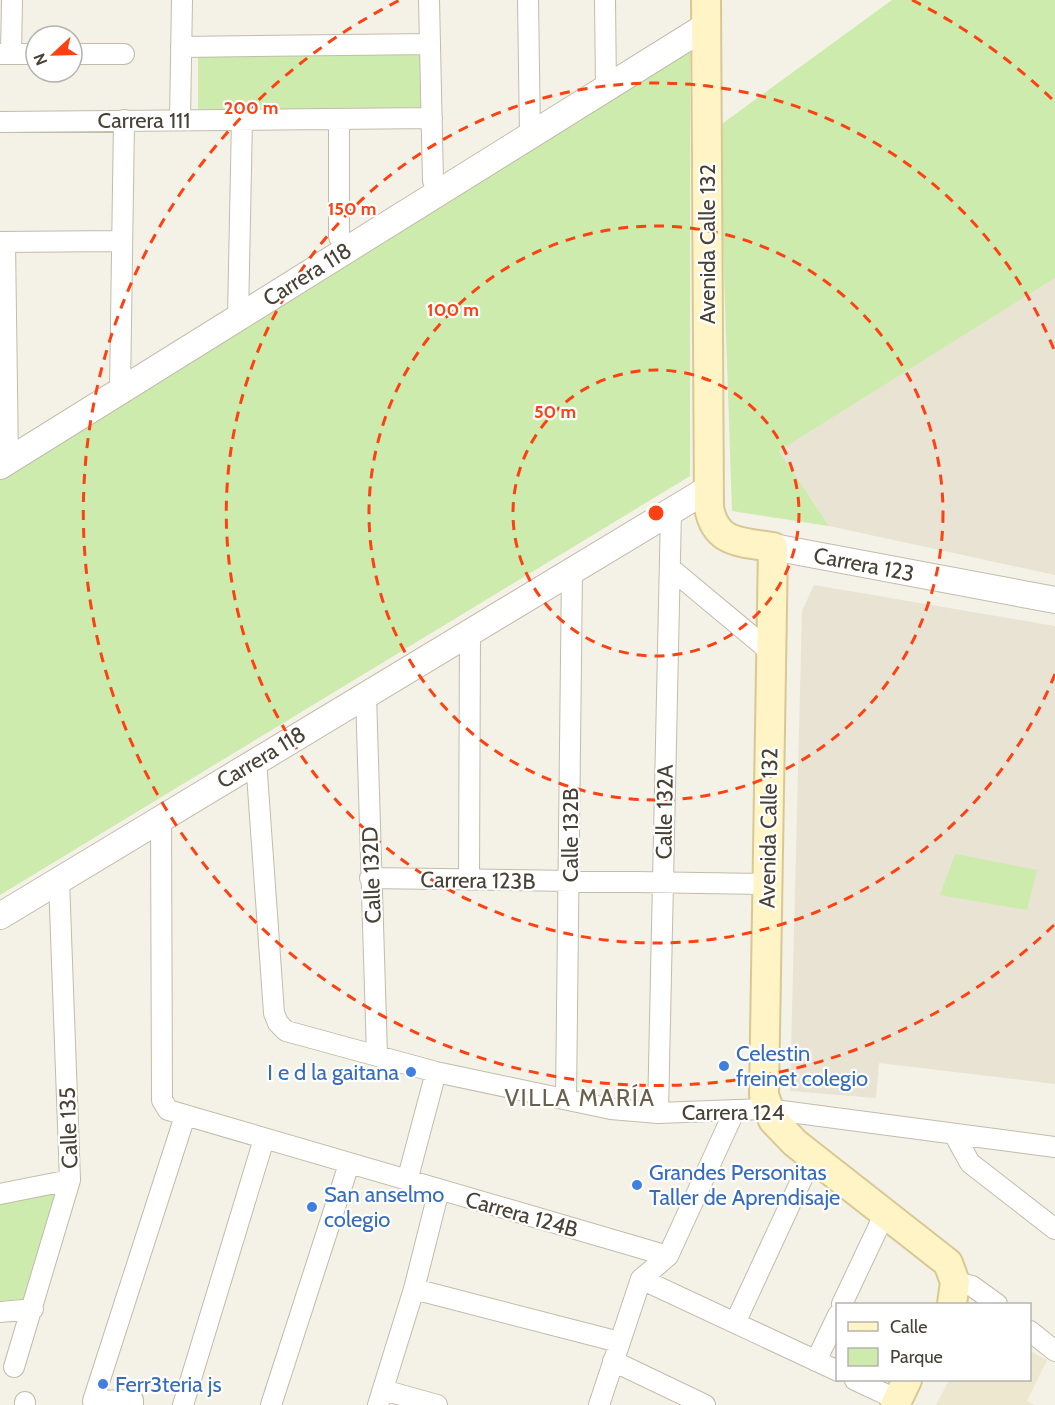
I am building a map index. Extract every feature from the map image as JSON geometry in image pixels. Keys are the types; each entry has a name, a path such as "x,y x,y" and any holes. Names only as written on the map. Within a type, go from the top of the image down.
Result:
{"main road":[{"name":"Avenida Calle 132","path":"706,13 708,489"},
{"name":"Carrera 123","path":"708,489 711,520 723,535 773,547"},
{"name":"Avenida Calle 132","path":"767,1109 763,1077 773,547"},
{"path":"767,1109 783,1132 812,1157 924,1244 937,1260 945,1277 950,1297"},
{"path":"902,1397 917,1381"}],"street":[{"path":"12,0 5,54 24,54"},
{"path":"180,120 182,0"},
{"path":"429,0 433,181"},
{"path":"528,0 530,135"},
{"path":"605,0 606,88"},
{"name":"Carrera 118","path":"4,463 606,88 706,13"},
{"path":"181,47 430,44"},
{"path":"84,54 124,54"},
{"path":"339,118 339,237"},
{"name":"Carrera 111","path":"0,122 432,118"},
{"path":"238,317 242,119"},
{"path":"120,391 124,120"},
{"path":"4,463 3,242 121,241"},
{"name":"Carrera 118","path":"0,916 708,489"},
{"name":"Calle 132A","path":"658,1113 671,511"},
{"name":"Carrera 123","path":"773,547 1055,600"},
{"path":"670,568 771,652"},
{"name":"Calle 132B","path":"566,1100 572,570"},
{"path":"469,880 470,631"},
{"name":"Calle 132D","path":"366,695 377,1055"},
{"name":"Carrera 124","path":"256,760 274,1013 278,1023 286,1031 436,1072 611,1109 658,1113 767,1109 1055,1147"},
{"path":"133,1405 133,1400 93,1401 177,1113 162,1100 160,818"},
{"name":"Carrera 123B","path":"370,878 766,884"},
{"name":"Calle 135","path":"15,1368 70,1180 59,880"},
{"path":"407,1181 436,1072"},
{"path":"599,1405 641,1279 668,1256 735,1110"},
{"name":"Carrera 124B","path":"177,1113 668,1256"},
{"path":"954,1134 969,1163 1055,1229"},
{"path":"183,1405 264,1138"},
{"path":"735,1323 812,1157"},
{"path":"271,1405 349,1164"},
{"path":"0,1194 70,1180"},
{"path":"425,1404 380,1397 414,1288 439,1190"},
{"path":"843,1303 885,1213"},
{"path":"641,1279 836,1371"},
{"path":"950,1297 972,1286 994,1303"},
{"path":"414,1288 616,1352 705,1405"},
{"path":"0,1312 33,1309"},
{"path":"816,1361 836,1317"},
{"path":"1031,1333 1055,1351"},
{"path":"858,1381 902,1397"}],"shaded area":[{"path":"1055,278 1055,575 829,526 779,451"},
{"path":"814,585 1055,626 1055,1084 879,1063 876,1098 790,1091 802,611"},
{"path":"1031,1352 1047,1360 1027,1401 1035,1405 936,1405 948,1381 1031,1381"}],"green space":[{"path":"892,0 1055,0 1055,278 779,451 829,526 732,511 719,126"},
{"path":"423,52 424,112 198,113 198,54"},
{"path":"690,52 690,476 0,895 0,474 528,148"},
{"path":"955,854 1037,870 1027,910 940,895"},
{"path":"57,1186 24,1299 0,1301 0,1198"}],"place":[{"name":"Celestin freinet colegio","path":"724,1066"},
{"name":"I e d la gaitana","path":"411,1072"},
{"name":"Grandes Personitas Taller de Aprendisaje","path":"637,1185"},
{"name":"San anselmo colegio","path":"312,1207"},
{"name":"Ferr3teria js","path":"103,1384"}],"district":[{"name":"VILLA MARÍA","path":"580,1098"}]}
